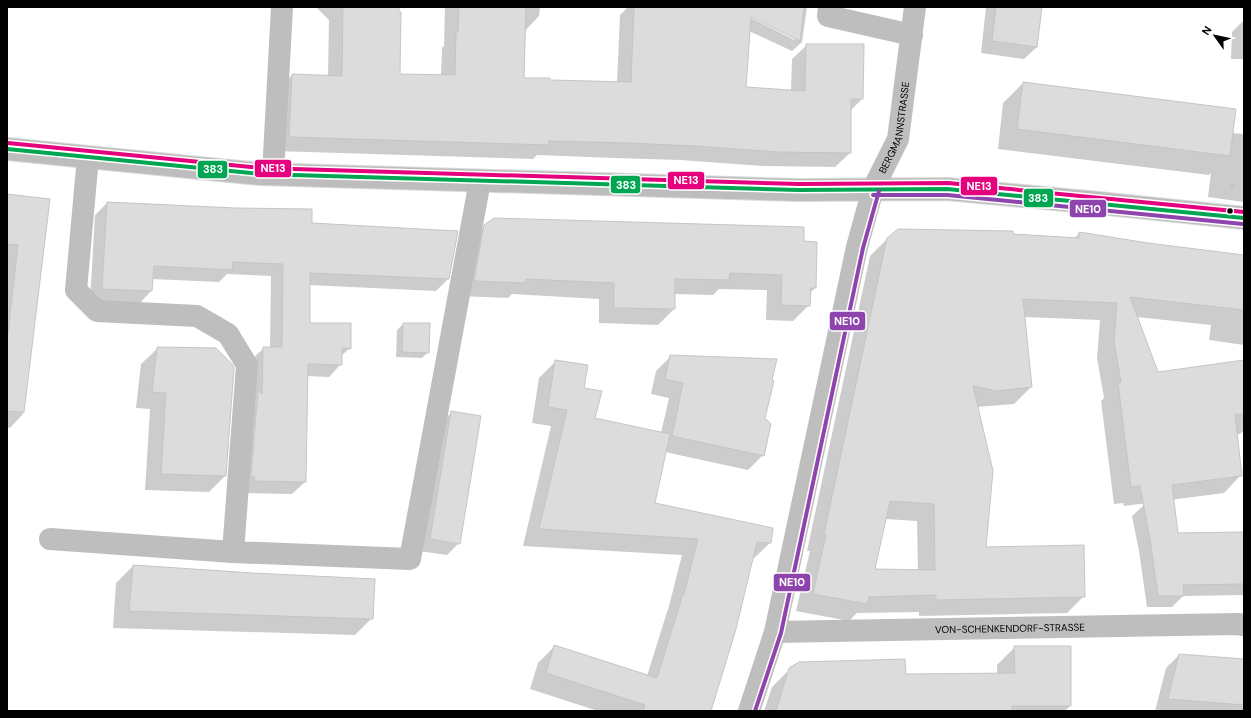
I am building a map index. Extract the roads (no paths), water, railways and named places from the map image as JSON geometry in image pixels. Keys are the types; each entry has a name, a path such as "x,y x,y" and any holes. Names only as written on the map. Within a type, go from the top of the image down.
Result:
{"main road":[{"path":"7,149 273,174 799,190 947,189 1244,218"}],"street":[{"path":"273,174 282,7"},
{"path":"829,7 828,16 912,35"},
{"name":"BERGMANNSTRASSE","path":"749,711 776,632 857,247 873,189 898,139 915,7"},
{"path":"88,157 76,290 97,311 197,316 228,334 247,365 233,552"},
{"path":"50,539 233,552 410,559 480,181"},
{"name":"VON-SCHENKENDORF-STRASSE","path":"776,632 1244,625"}]}
